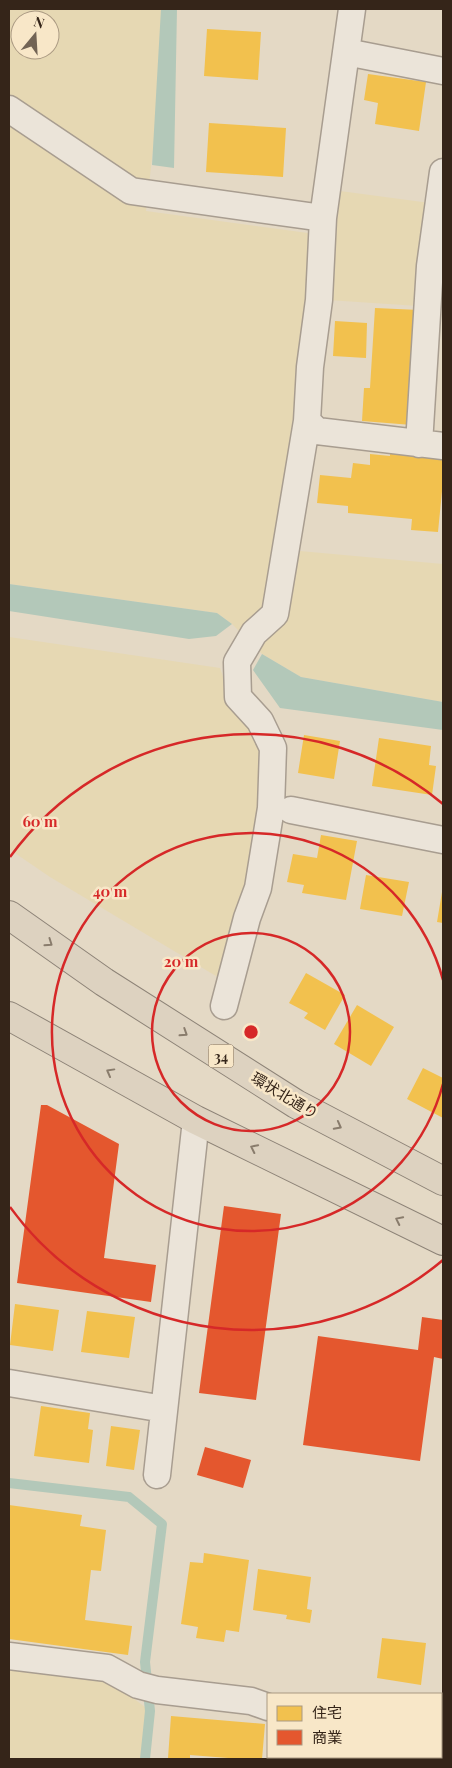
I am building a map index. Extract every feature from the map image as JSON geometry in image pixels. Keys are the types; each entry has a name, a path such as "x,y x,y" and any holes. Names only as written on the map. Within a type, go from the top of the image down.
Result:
{"highway":[{"name":"環状北通り","path":"9,915 104,982 296,1104 443,1181"},
{"path":"9,1016 196,1120 443,1241"}],"street":[{"path":"224,1006 247,918 258,888 272,808 273,748 260,721 238,697 237,662 254,633 275,614 307,421 310,367 319,300 323,218 352,9"},
{"path":"346,52 443,72"},
{"path":"9,109 131,191 323,218"},
{"path":"307,421 317,431 431,445 430,266 443,172"},
{"path":"291,810 443,840"},
{"path":"157,1475 196,1120"},
{"path":"9,1383 164,1409"},
{"path":"9,1656 107,1668 147,1688 251,1701 267,1708"}],"shaded area":[{"path":"9,9 169,9 146,211 308,233 310,302 278,549 443,564 443,702 301,677 262,654 232,624 217,613 9,584"},
{"path":"161,9 177,9 174,168 152,165"},
{"path":"340,191 430,203 418,306 328,300"},
{"path":"9,584 217,613 232,624 216,636 189,639 9,611"},
{"path":"9,637 220,668 229,694 264,745 263,805 250,885 221,979 50,877 9,849"},
{"path":"262,654 301,677 443,702 443,730 280,708 253,670"},
{"path":"9,1664 99,1674 124,1691 150,1711 145,1759 9,1759"}],"building: 住宅":[{"path":"207,29 261,32 258,80 204,76"},
{"path":"368,74 426,82 419,131 375,124 378,103 364,100"},
{"path":"209,123 286,128 283,177 206,172"},
{"path":"375,308 419,310 412,425 362,421 364,388 370,388"},
{"path":"335,321 367,323 366,358 333,356"},
{"path":"390,451 443,456 443,481 438,532 411,530 412,519 348,513 348,506 317,503 320,475 351,478 353,463 370,465 370,454 390,456"},
{"path":"304,735 340,741 334,779 298,773"},
{"path":"379,738 431,746 429,765 436,766 432,795 372,786"},
{"path":"321,835 357,841 346,900 302,893 304,885 287,882 293,854 317,858"},
{"path":"366,875 409,882 402,916 360,909"},
{"path":"443,892 443,923 437,922"},
{"path":"306,973 345,995 325,1030 304,1018 308,1013 289,1003"},
{"path":"357,1005 394,1027 371,1066 334,1044"},
{"path":"423,1068 443,1078 443,1118 407,1099"},
{"path":"15,1304 59,1310 53,1351 10,1345"},
{"path":"87,1311 135,1317 129,1358 81,1352"},
{"path":"41,1406 90,1413 88,1429 93,1430 89,1463 34,1456"},
{"path":"111,1426 140,1430 134,1470 106,1466"},
{"path":"9,1505 82,1515 80,1526 106,1530 101,1571 91,1570 85,1620 132,1626 128,1655 9,1639"},
{"path":"204,1553 249,1560 239,1632 226,1630 224,1642 196,1638 198,1627 181,1624 190,1562 203,1563"},
{"path":"258,1569 311,1577 307,1609 312,1610 310,1623 286,1619 287,1615 253,1610"},
{"path":"382,1638 426,1643 421,1685 377,1678"},
{"path":"171,1716 265,1724 262,1759 190,1755 190,1759 168,1758"}],"building: 商業":[{"path":"41,1105 47,1105 119,1144 104,1258 156,1265 151,1302 17,1283"},
{"path":"224,1206 281,1214 256,1400 199,1393"},
{"path":"422,1317 443,1320 443,1359 434,1357 420,1461 303,1445 318,1336 418,1350"},
{"path":"205,1447 251,1460 243,1488 197,1475"}],"waterway":[{"path":"9,1483 129,1497 162,1524 145,1662 150,1711 145,1759"}]}
